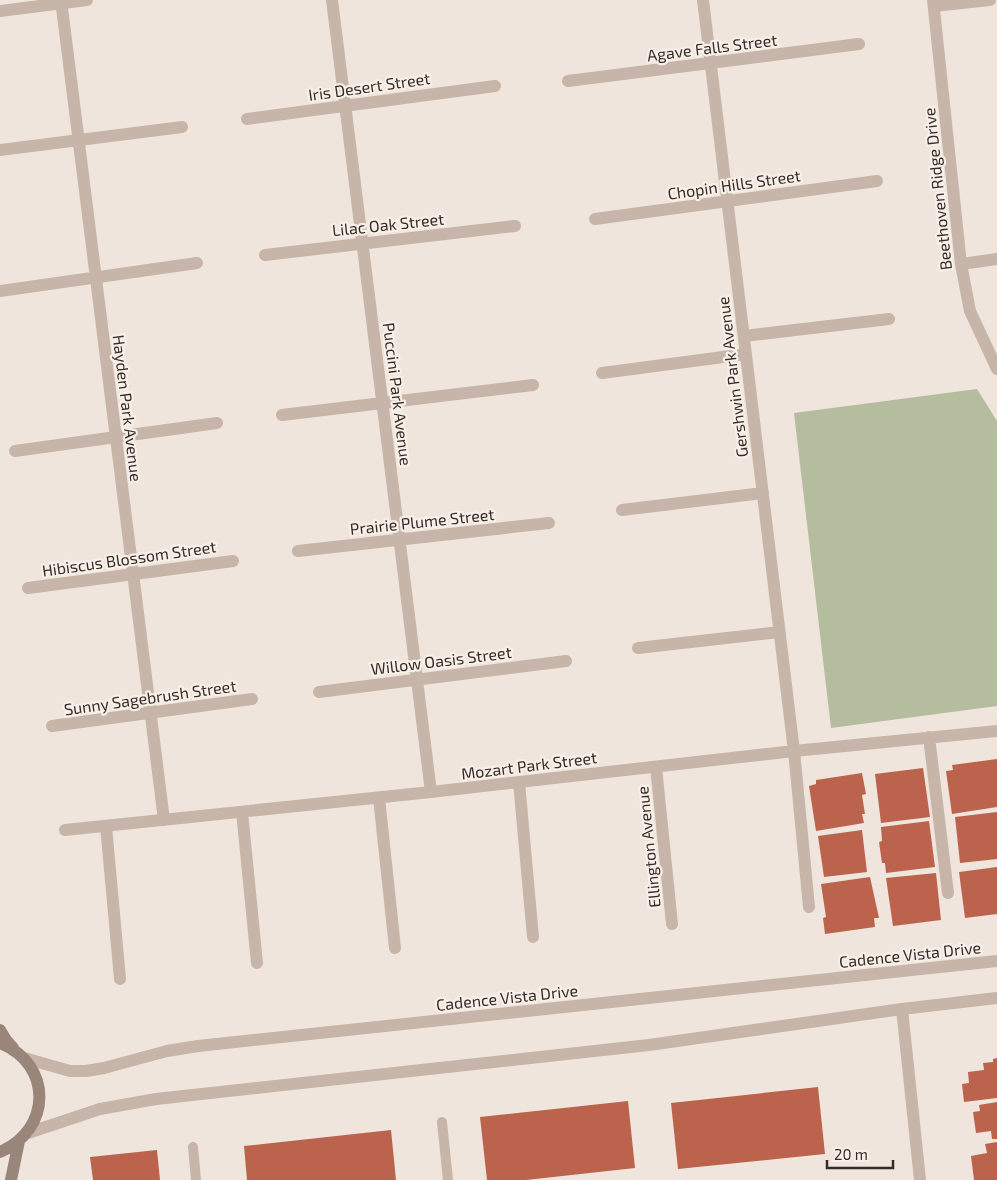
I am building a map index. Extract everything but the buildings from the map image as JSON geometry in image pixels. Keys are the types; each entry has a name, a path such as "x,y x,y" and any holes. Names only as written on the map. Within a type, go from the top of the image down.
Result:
{"main road":[{"path":"0,1030 35,1076 39,1087 40,1099 34,1122 24,1137 11,1180"},
{"path":"0,1043 20,1055"},
{"path":"0,1152 24,1137"}],"street":[{"path":"0,11 87,0"},
{"name":"Puccini Park Avenue","path":"332,0 431,792"},
{"name":"Gershwin Park Avenue","path":"703,0 794,751 809,907"},
{"path":"933,3 990,0"},
{"name":"Hayden Park Avenue","path":"61,2 164,820"},
{"name":"Beethoven Ridge Drive","path":"933,3 961,264 970,312 997,369"},
{"name":"Agave Falls Street","path":"568,81 859,44"},
{"name":"Iris Desert Street","path":"247,119 495,86"},
{"path":"0,150 182,127"},
{"name":"Chopin Hills Street","path":"595,219 876,181"},
{"name":"Lilac Oak Street","path":"265,255 516,226"},
{"path":"961,264 997,259"},
{"path":"0,291 197,262"},
{"path":"744,336 889,319"},
{"path":"602,373 746,354"},
{"path":"282,415 533,385"},
{"path":"15,451 217,423"},
{"path":"622,510 763,494"},
{"name":"Prairie Plume Street","path":"298,551 548,523"},
{"name":"Hibiscus Blossom Street","path":"28,588 234,561"},
{"path":"638,648 779,632"},
{"name":"Willow Oasis Street","path":"319,692 566,661"},
{"name":"Sunny Sagebrush Street","path":"52,726 252,699"},
{"name":"Mozart Park Street","path":"65,830 379,798 794,751 997,731"},
{"path":"930,737 948,894"},
{"name":"Ellington Avenue","path":"656,767 672,924"},
{"path":"519,782 533,937"},
{"path":"379,798 395,948"},
{"path":"242,812 257,964"},
{"path":"106,826 120,979"},
{"name":"Cadence Vista Drive","path":"20,1055 70,1071 86,1071 167,1051 198,1046 997,961"},
{"path":"24,1137 100,1109 156,1099 649,1045 902,1009 997,998"},
{"path":"902,1009 920,1180"}],"lane":[{"path":"442,1122 448,1180"},
{"path":"193,1147 196,1180"}],"green space":[{"path":"977,389 997,421 997,706 831,728 794,413"}]}
